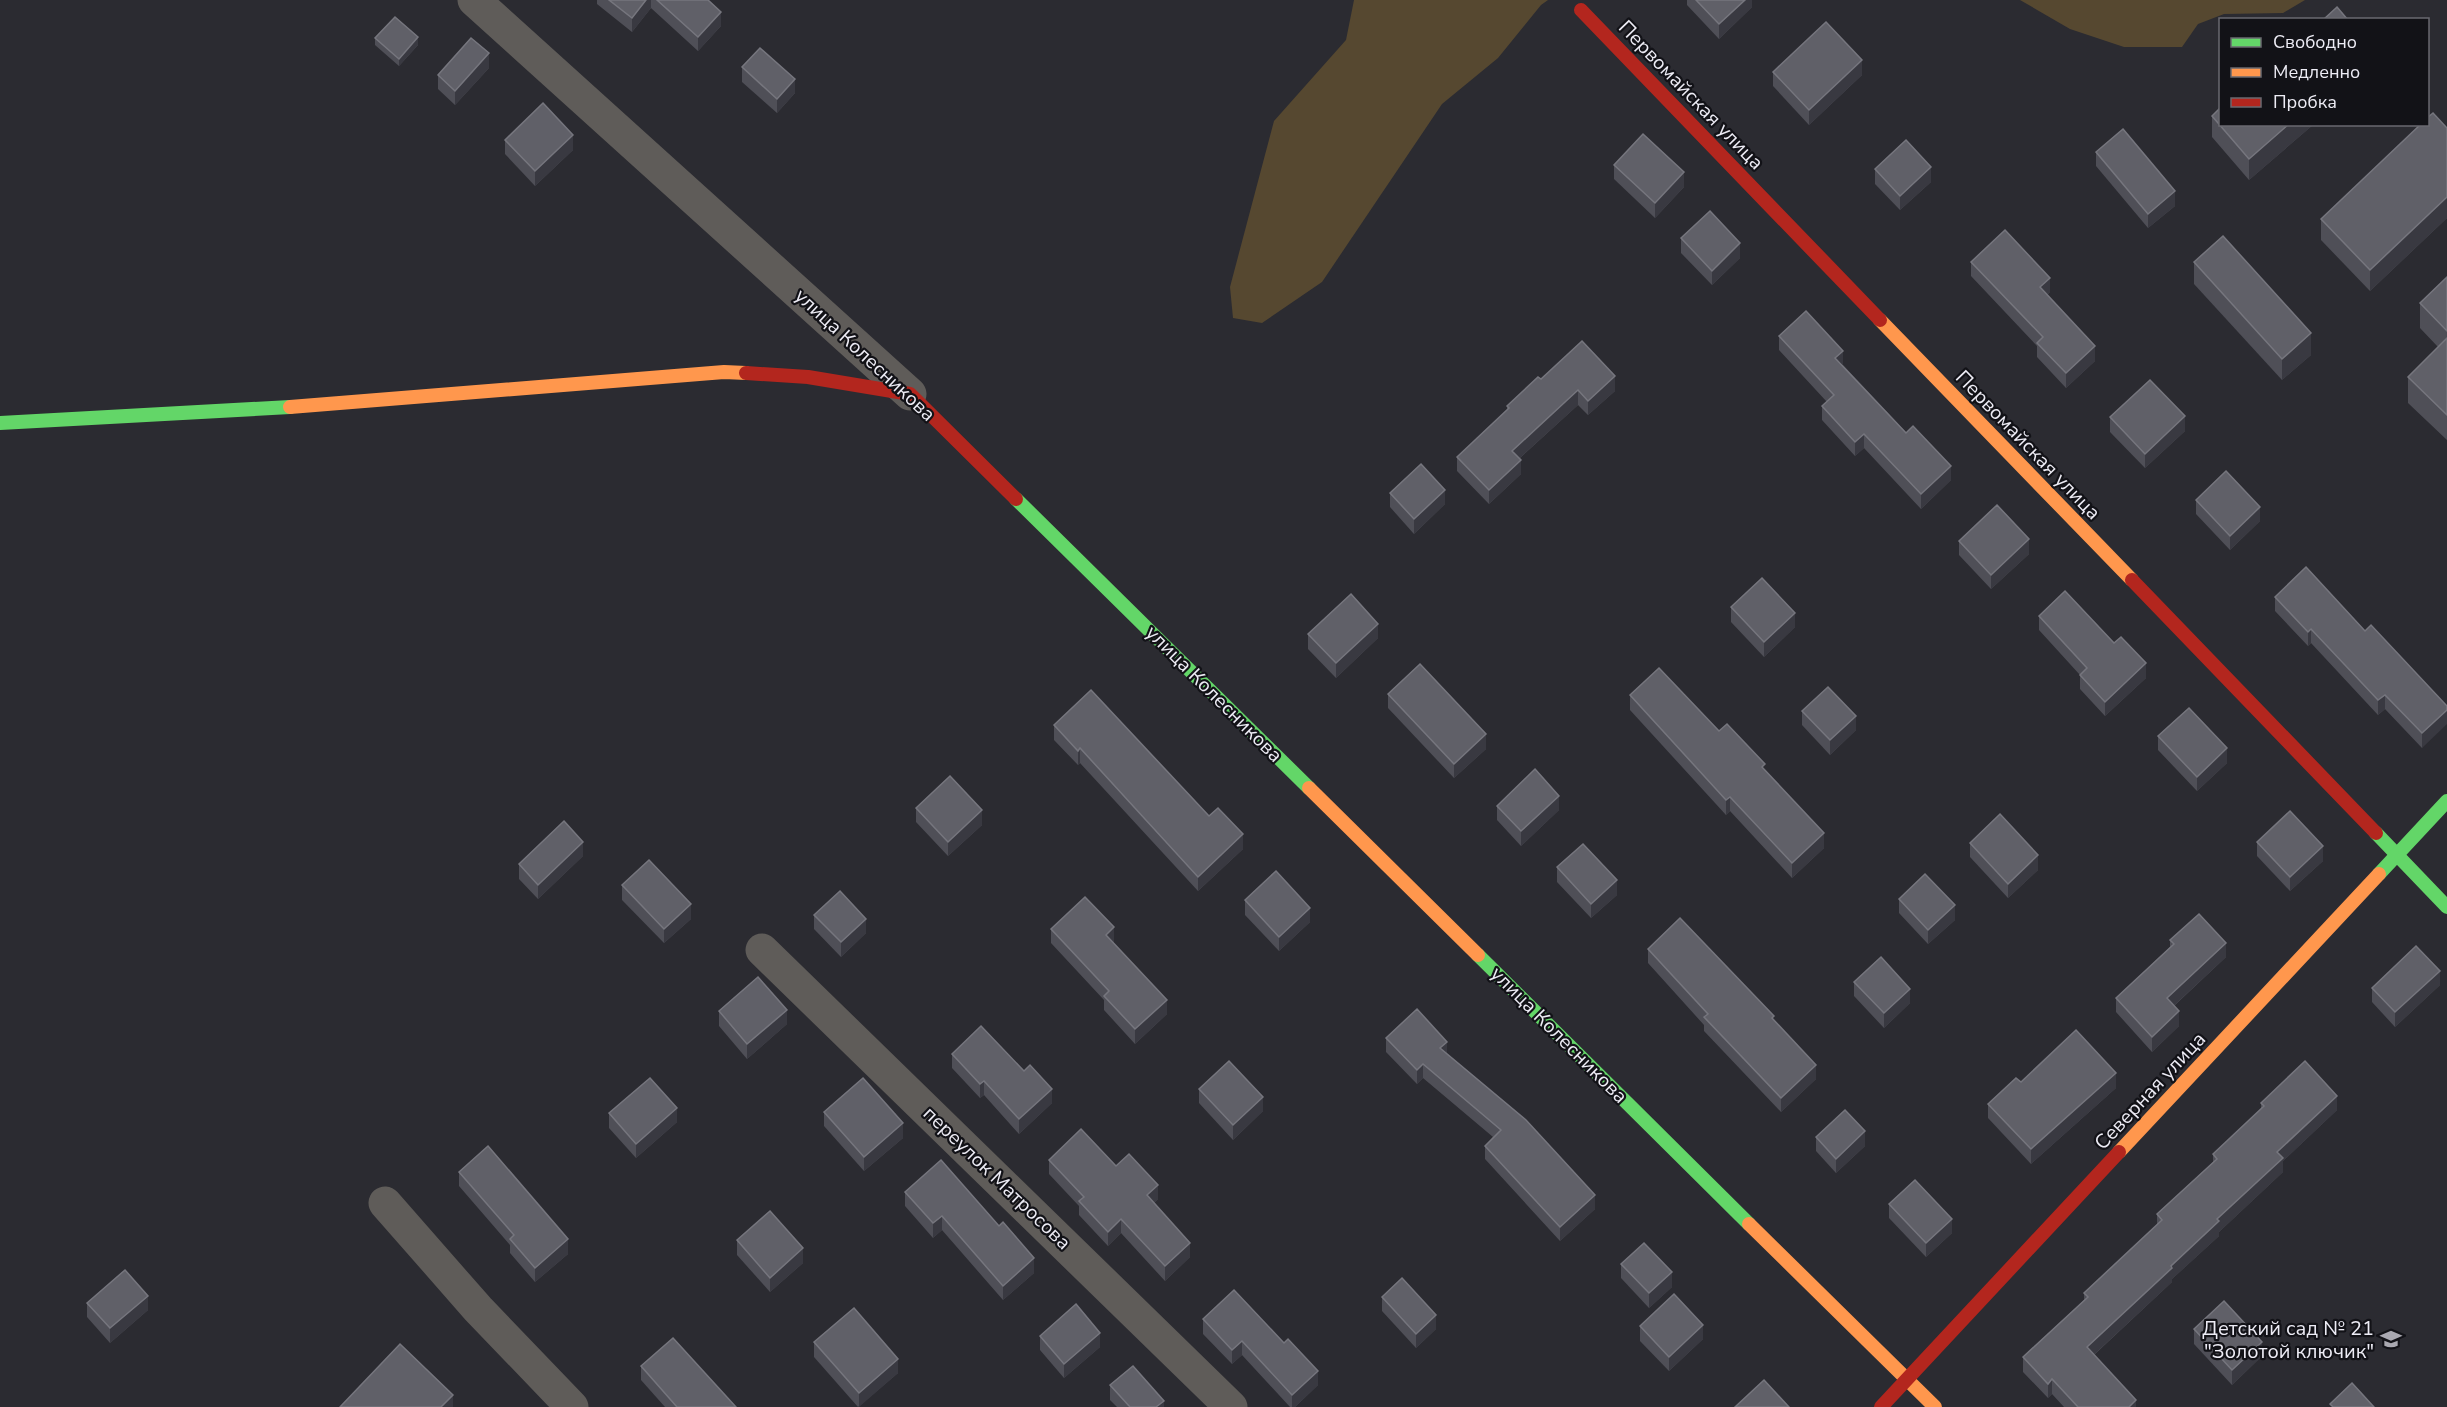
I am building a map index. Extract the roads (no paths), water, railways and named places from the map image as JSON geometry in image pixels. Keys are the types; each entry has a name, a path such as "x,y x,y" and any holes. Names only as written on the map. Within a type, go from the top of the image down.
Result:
{"street":[{"name":"улица Колесникова","path":"474,0 910,394 1935,1407"},
{"name":"Первомайская улица","path":"1581,10 2447,907"},
{"path":"0,423 317,406 724,372 808,377 910,394"},
{"name":"Северная улица","path":"1881,1407 2447,801"},
{"name":"переулок Матросова","path":"762,950 1232,1407"},
{"path":"386,1203 560,1403"}],"place":[{"name":"Детский сад № 21 \"Золотой ключик\"","path":"2391,1339"}]}
